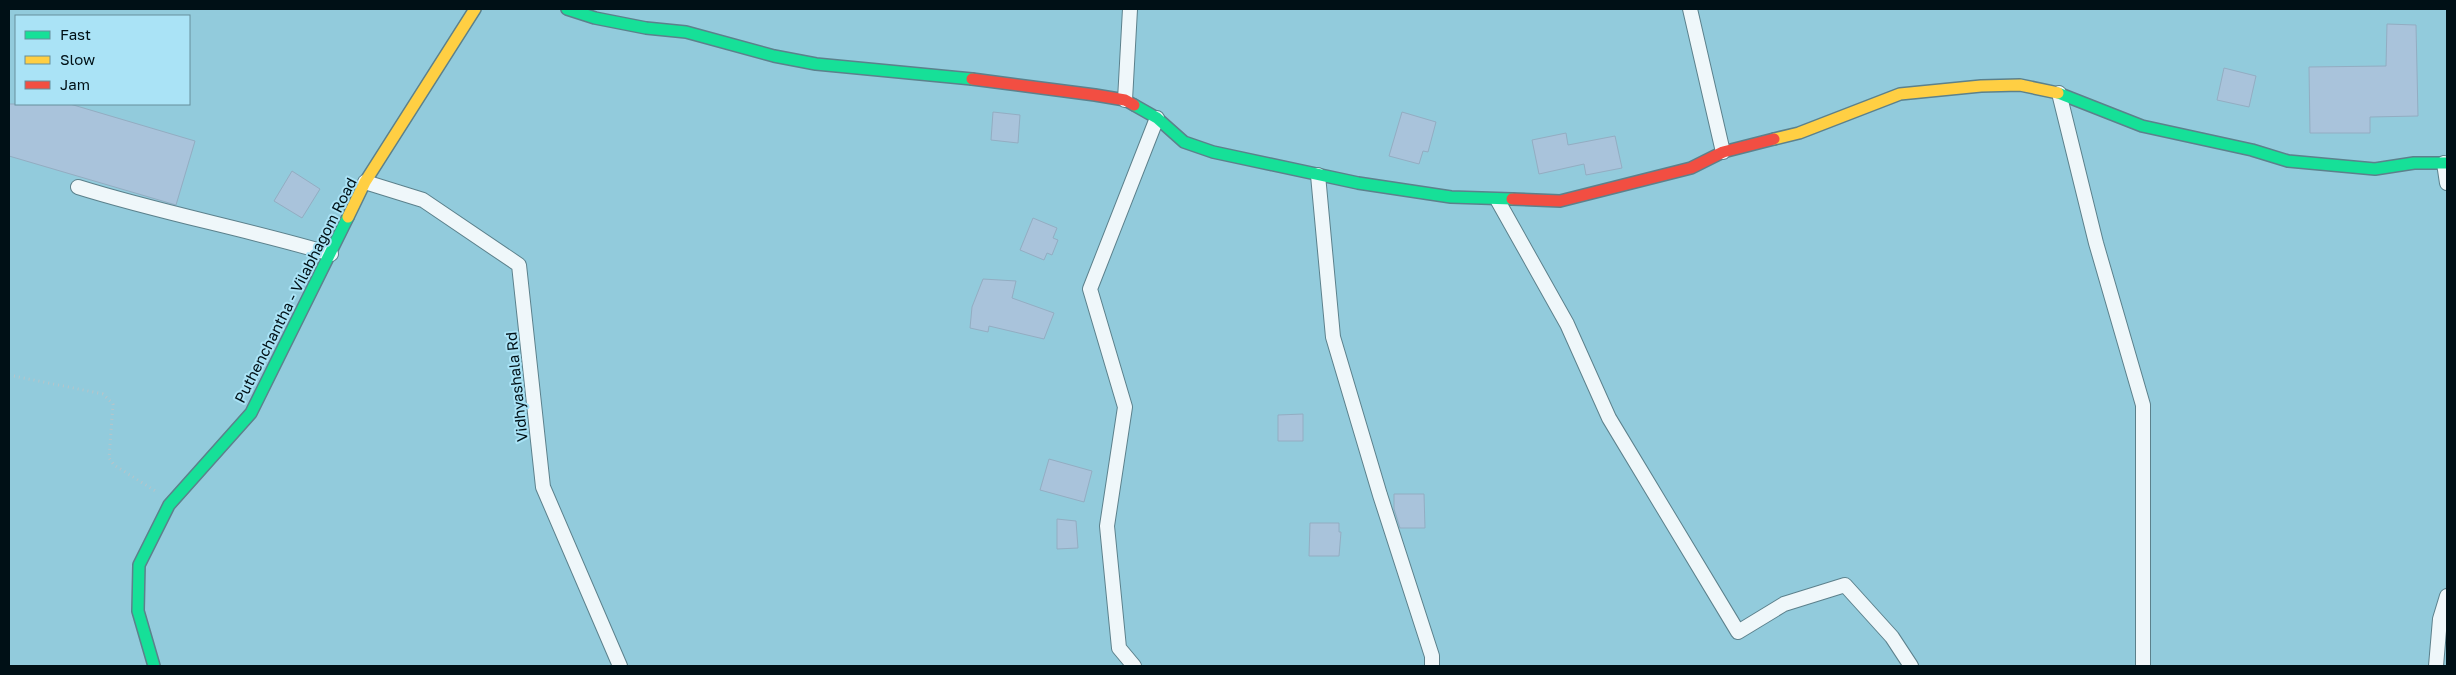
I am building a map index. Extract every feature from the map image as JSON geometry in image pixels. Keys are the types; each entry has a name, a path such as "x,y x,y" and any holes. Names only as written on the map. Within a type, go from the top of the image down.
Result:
{"street":[{"name":"Puthenchantha - Vilabhagom Road","path":"154,666 138,611 139,565 173,501 251,413 365,182 475,9"},
{"path":"567,9 594,18 646,28 686,32 729,42 774,56 816,64 1004,82 1046,90 1125,100 1157,118 1184,142 1214,152 1318,175 1408,191 1498,200 1560,201 1691,168 1723,152 1799,133 1900,94 1981,86 2020,85 2058,93 2142,126 2252,150 2288,161 2374,169 2414,163 2445,163 2447,183"},
{"path":"1125,100 1130,9"},
{"path":"1690,9 1723,152"},
{"path":"2058,93 2096,244 2143,405 2143,666"},
{"path":"1134,666 1119,648 1107,526 1125,407 1090,289 1157,118"},
{"path":"1318,175 1333,337 1380,495 1432,656 1432,666"},
{"name":"Vidhyashala Rd","path":"365,182 423,200 519,265 543,487 620,666"},
{"path":"78,187 138,206 215,222 331,254"},
{"path":"1498,200 1567,324 1609,418 1738,632 1784,604 1845,585 1892,637 1911,666"},
{"path":"2436,666 2440,619 2447,596"}],"path":[{"path":"9,375 103,394 113,404 109,458 114,465 173,501"}],"building":[{"path":"2387,24 2416,25 2418,116 2370,117 2370,133 2310,133 2309,67 2386,66"},
{"path":"2224,68 2256,76 2249,107 2217,100"},
{"path":"9,104 73,105 195,141 176,205 9,156"},
{"path":"993,112 1020,115 1018,143 991,140"},
{"path":"1402,112 1436,122 1428,152 1423,151 1419,164 1389,156"},
{"path":"1566,133 1568,145 1615,136 1622,168 1586,175 1584,164 1539,174 1532,140"},
{"path":"292,171 320,189 302,218 274,201"},
{"path":"1033,218 1057,228 1053,238 1058,240 1052,255 1047,253 1044,260 1020,250"},
{"path":"983,279 1016,281 1012,298 1054,313 1044,339 989,326 988,332 970,328 972,307"},
{"path":"1303,414 1303,441 1278,441 1278,415"},
{"path":"1049,459 1092,471 1084,502 1040,490"},
{"path":"1394,494 1424,494 1425,528 1400,528 1394,509"},
{"path":"1057,519 1076,521 1078,548 1057,549"},
{"path":"1310,523 1339,523 1339,532 1341,532 1339,556 1309,556"}],"traffic: fast":[{"path":"567,9 595,18 646,28 686,32 774,56 816,64 972,79"},
{"path":"2058,93 2142,126 2252,150 2288,161 2375,169 2414,163 2447,163"},
{"path":"1134,105 1157,118 1184,142 1213,152 1358,183 1451,197 1512,199"},
{"path":"154,666 138,611 139,565 169,505 251,413 348,217"}],"traffic: slow":[{"path":"348,217 365,182 475,9"},
{"path":"1774,139 1799,133 1900,94 1981,86 2020,85 2058,93"}],"traffic: jam":[{"path":"972,79 1095,95 1125,100 1134,105"},
{"path":"1512,199 1560,201 1691,168 1723,152 1774,139"}]}
